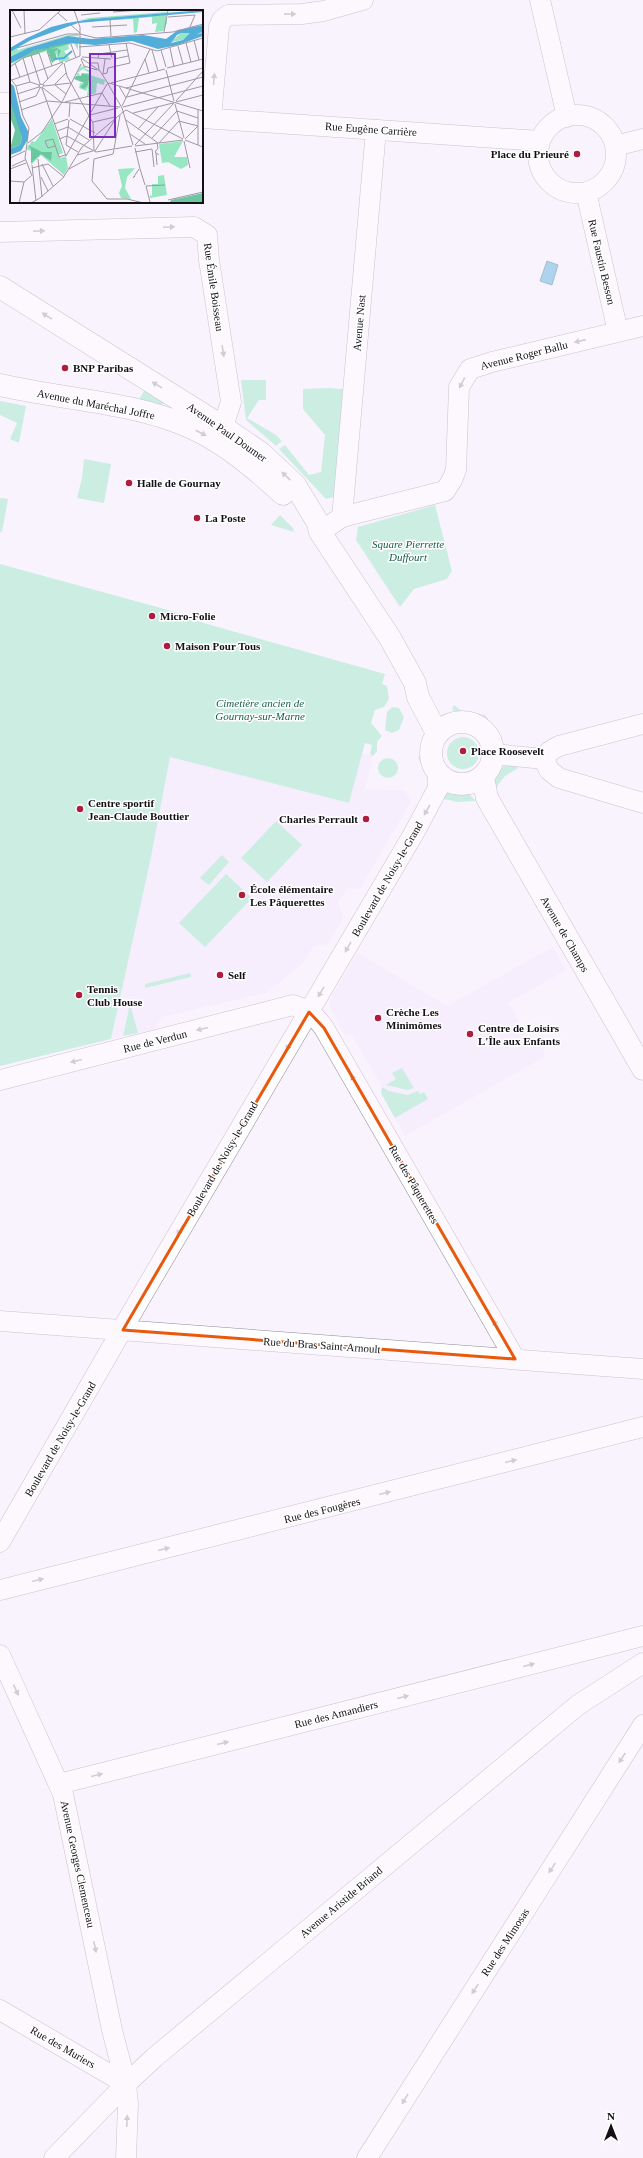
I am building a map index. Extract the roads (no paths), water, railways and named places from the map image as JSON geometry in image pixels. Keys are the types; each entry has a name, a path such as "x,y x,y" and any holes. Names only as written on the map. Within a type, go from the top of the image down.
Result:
{"main road":[{"name":"Avenue Paul Doumer","path":"0,287 223,427 261,453 295,485 318,522 320,532 390,638 415,683 427,692 445,728"},
{"path":"119,406 128,401 135,390 136,383 132,370"},
{"name":"Avenue du Maréchal Joffre","path":"0,385 119,406 169,419 192,428 227,448 263,476 283,494 312,527 320,532"},
{"path":"463,722 481,728 488,736 492,745 493,754 492,763 476,780 452,783 438,774 430,758 430,749 445,728 463,722"},
{"name":"Avenue de Champs","path":"476,780 643,1070"}],"street":[{"path":"206,118 219,27 222,20 228,15 302,14 324,11 363,0"},
{"path":"540,0 567,116"},
{"path":"0,103 10,104"},
{"path":"580,115 592,118 602,125 610,134 615,146 616,158 610,175 597,188 586,192 574,193 562,191 552,185 544,176 539,165 538,153 540,141 546,130 567,116 580,115"},
{"name":"Rue Eugène Carrière","path":"206,118 540,141"},
{"name":"Avenue Nast","path":"342,517 376,130"},
{"path":"615,146 643,139"},
{"name":"Rue Faustin Besson","path":"586,192 618,332"},
{"name":"Rue Émile Boisseau","path":"0,232 194,227 208,235 209,260 231,402 223,427"},
{"name":"Avenue Roger Ballu","path":"342,517 445,491 456,470 459,387 470,370 492,362 643,326"},
{"path":"169,419 171,414 176,410 189,409 198,411"},
{"path":"223,427 222,436 227,448"},
{"path":"320,532 342,517"},
{"path":"544,759 550,751 559,746 643,724"},
{"path":"493,754 544,759"},
{"path":"544,759 549,770 559,778 643,803"},
{"name":"Boulevard de Noisy-le-Grand","path":"0,1542 429,806 438,788 438,774"},
{"name":"Rue de Verdun","path":"0,1080 293,1005 309,1012"},
{"name":"Rue des Pâquerettes","path":"309,1012 318,1019 324,1028 515,1359"},
{"name":"Rue du Bras Saint-Arnoult","path":"0,1321 643,1369"},
{"name":"Rue des Fougères","path":"0,1590 643,1428"},
{"name":"Rue des Amandiers","path":"59,1784 643,1636"},
{"path":"614,1644 636,1667"},
{"name":"Avenue Georges Clemenceau","path":"0,1655 63,1794 112,2030 126,2084 128,2104 126,2158"},
{"name":"Avenue Aristide Briand","path":"54,2158 126,2084 311,1926 578,1706 636,1667"},
{"name":"Rue des Mimosas","path":"367,2158 643,1725"},
{"name":"Rue des Muriers","path":"0,2010 126,2084"}],"water":[{"path":"547,261 558,265 552,285 540,281"}],"place":[{"name":"Place du Prieuré","path":"577,154"},
{"name":"BNP Paribas","path":"65,368"},
{"name":"Halle de Gournay","path":"129,483"},
{"name":"La Poste","path":"197,518"},
{"name":"Micro-Folie","path":"152,616"},
{"name":"Maison Pour Tous","path":"167,646"},
{"name":"Place Roosevelt","path":"463,751"},
{"name":"Centre sportif Jean-Claude Bouttier","path":"80,809"},
{"name":"Charles Perrault","path":"366,819"},
{"name":"École élémentaire Les Pâquerettes","path":"242,895"},
{"name":"Self","path":"220,975"},
{"name":"Tennis Club House","path":"79,995"},
{"name":"Crèche Les Minimômes","path":"378,1018"},
{"name":"Centre de Loisirs L'Île aux Enfants","path":"470,1034"}],"park label":[{"name":"Square Pierrette Duffourt","path":"408,550"},
{"name":"Cimetière ancien de Gournay-sur-Marne","path":"260,709"}]}
